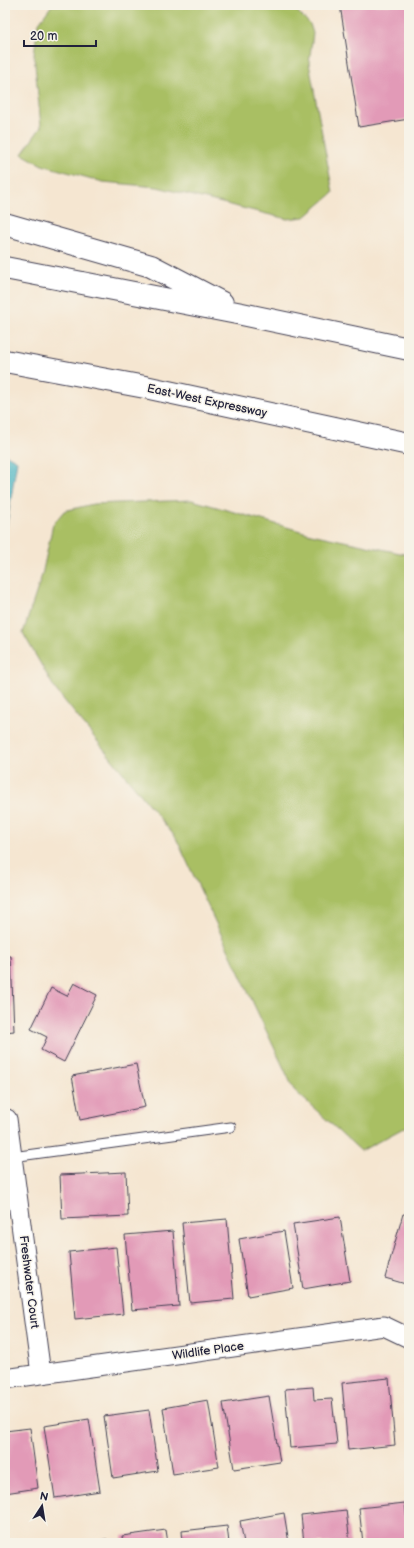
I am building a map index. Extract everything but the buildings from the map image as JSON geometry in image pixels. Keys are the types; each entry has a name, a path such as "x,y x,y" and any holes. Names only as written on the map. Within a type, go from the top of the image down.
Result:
{"highway":[{"path":"5,224 151,266 242,314"},
{"path":"5,268 242,314 409,349"},
{"name":"East-West Expressway","path":"5,361 145,387 409,444"}],"street":[{"name":"Freshwater Court","path":"7,1119 41,1374"},
{"name":"Wildlife Place","path":"5,1379 384,1326 409,1338"}],"lane":[{"path":"12,1157 232,1127"}],"green space":[{"path":"52,5 291,5 310,24 313,33 309,63 333,193 305,217 287,219 157,187 103,182 42,165 22,154 41,127 34,54 38,24"},
{"path":"192,500 311,534 409,555 409,1125 361,1151 294,1090 176,838 55,689 23,633 42,575 53,524 64,511 93,504"}],"water":[{"path":"5,454 17,461 5,536"}]}
